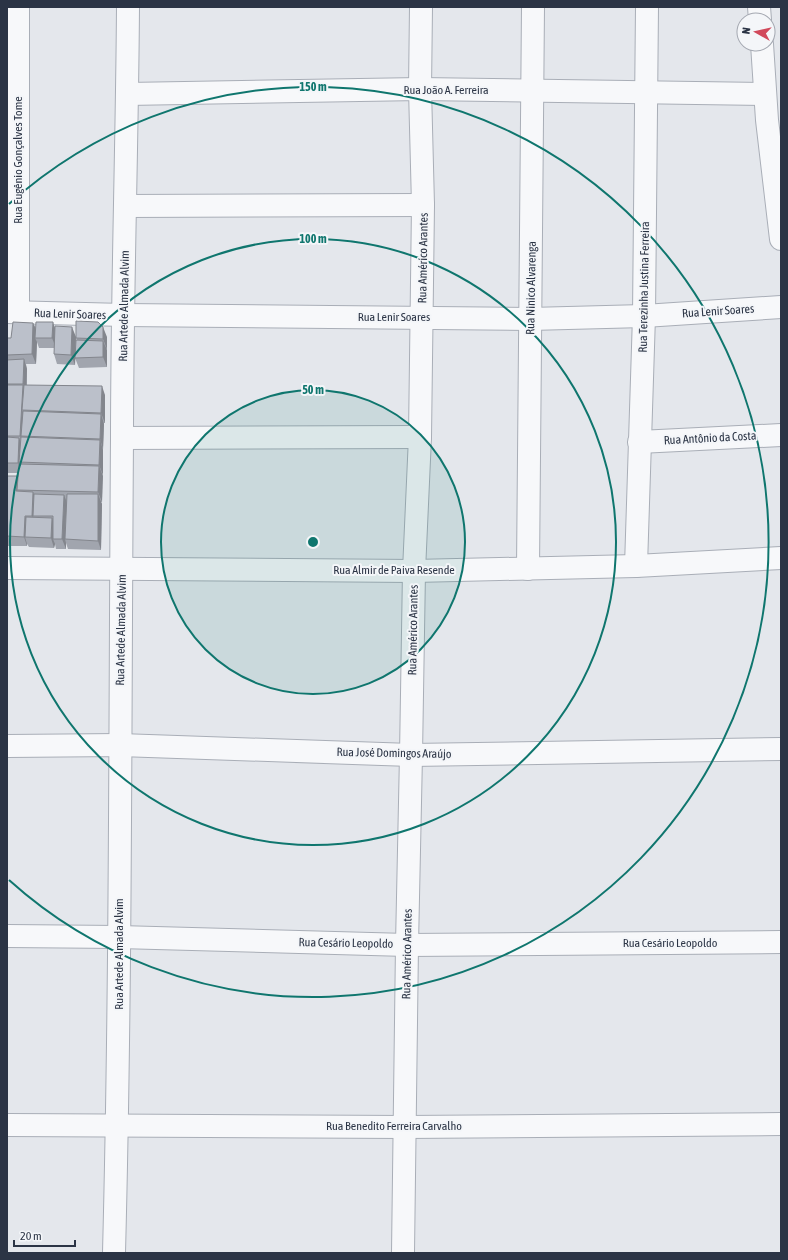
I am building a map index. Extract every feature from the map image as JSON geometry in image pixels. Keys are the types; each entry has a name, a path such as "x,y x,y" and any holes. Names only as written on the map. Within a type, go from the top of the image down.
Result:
{"street":[{"name":"Rua Eugênio Gonçalves Tome","path":"13,312 18,7"},
{"name":"Rua Artede Almada Alvim","path":"114,1253 120,937 122,438 128,7"},
{"name":"Rua Américo Arantes","path":"403,1253 414,571 420,437 422,317 423,206 420,89 421,7"},
{"name":"Rua Ninico Alvarenga","path":"528,569 534,7"},
{"name":"Rua Terezinha Justina Ferreira","path":"636,566 644,316 648,7"},
{"path":"762,52 767,120 781,240"},
{"name":"Rua João A. Ferreira","path":"127,94 420,89 765,94"},
{"path":"125,206 423,206"},
{"name":"Rua Lenir Soares","path":"13,312 124,315 530,319 644,316 781,307"},
{"name":"Rua Antônio da Costa","path":"639,442 781,435"},
{"path":"122,438 420,437"},
{"name":"Rua Almir de Paiva Resende","path":"7,568 414,571 636,566 781,558"},
{"name":"Rua José Domingos Araújo","path":"7,746 120,745 411,755 781,748"},
{"name":"Rua Cesário Leopoldo","path":"7,936 120,937 407,945 781,942"},
{"name":"Rua Benedito Ferreira Carvalho","path":"7,1125 405,1127 781,1124"}],"building":[{"path":"76,321 98,322 103,327 103,339 76,338"},
{"path":"13,322 33,323 32,354 7,355 7,338 11,338"},
{"path":"36,322 53,322 52,338 35,338"},
{"path":"55,326 72,327 71,355 54,354"},
{"path":"76,340 103,341 103,357 75,358"},
{"path":"24,359 23,384 7,384 7,360"},
{"path":"7,385 23,385 20,436 7,436"},
{"path":"24,385 102,386 101,413 22,410"},
{"path":"23,411 101,414 100,439 21,436"},
{"path":"7,437 19,438 18,463 7,463"},
{"path":"21,437 100,440 99,465 19,462"},
{"path":"19,464 99,466 98,492 17,490"},
{"path":"7,476 17,476 16,491 33,492 32,516 25,516 24,537 7,536"},
{"path":"34,494 64,495 62,539 53,539 53,516 33,516"},
{"path":"67,494 98,494 98,541 65,539"},
{"path":"26,517 52,518 51,538 25,537"}]}
